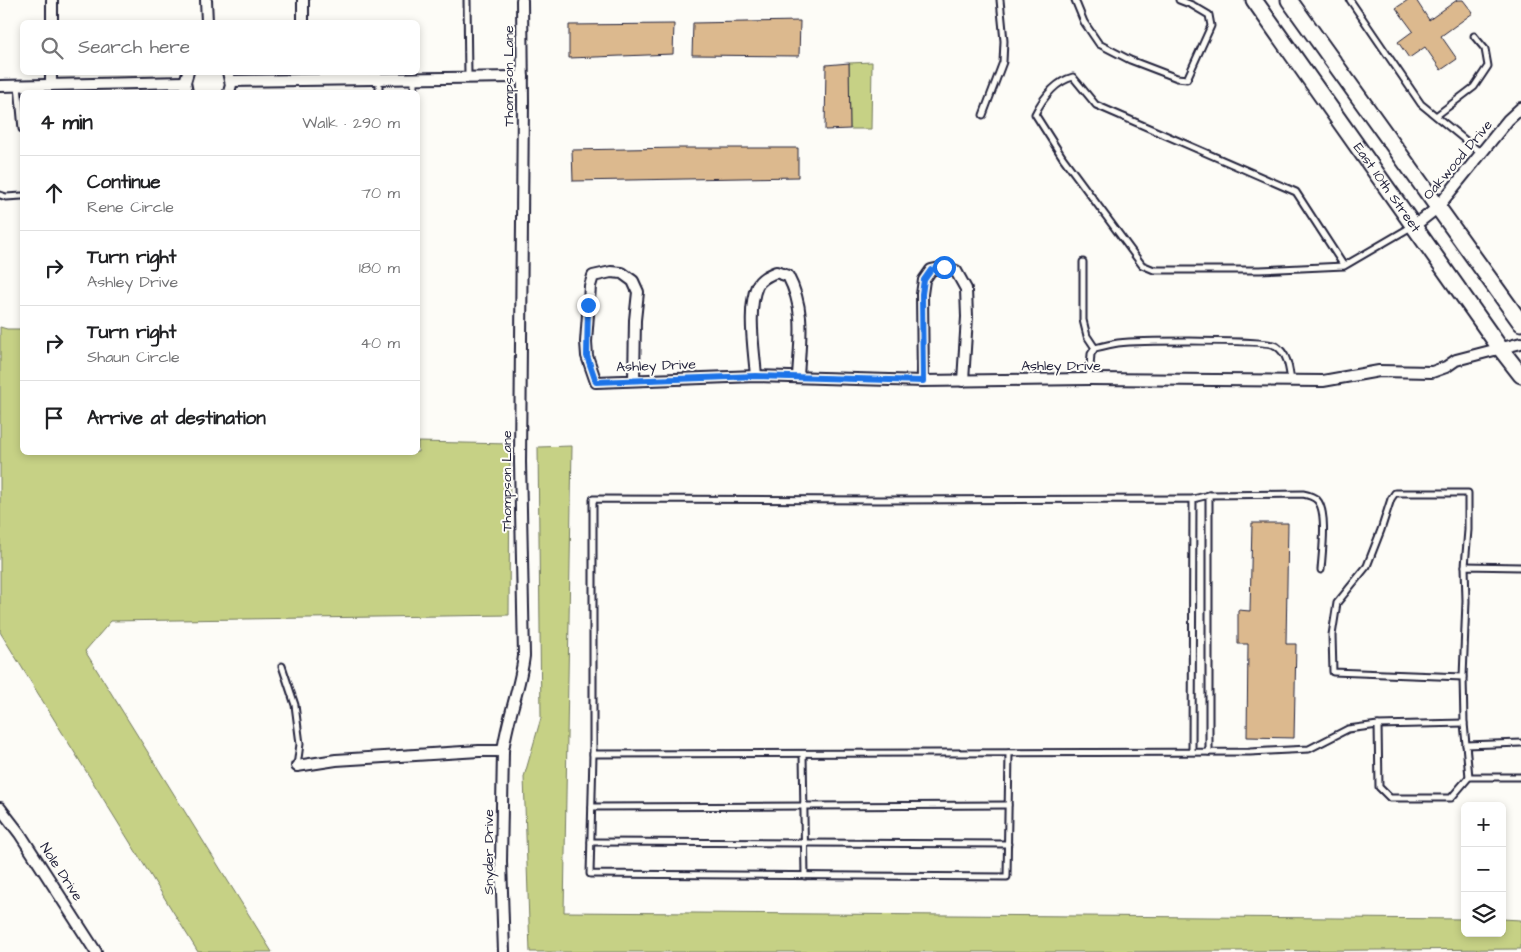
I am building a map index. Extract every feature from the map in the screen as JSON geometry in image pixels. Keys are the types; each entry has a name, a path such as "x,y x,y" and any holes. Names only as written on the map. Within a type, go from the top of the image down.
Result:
{"main road":[{"name":"East 10th Street","path":"1254,0 1500,348 1521,374"},
{"name":"East 10th Street","path":"1289,0 1521,323"}],"street":[{"path":"52,0 52,20"},
{"path":"206,0 206,20"},
{"path":"303,0 303,20"},
{"name":"Thompson Lane","path":"504,751 506,732 519,685 524,656 520,462 522,0"},
{"path":"51,75 51,85"},
{"path":"229,90 229,77 379,78 523,76"},
{"path":"0,86 187,82"},
{"name":"Oakwood Drive","path":"1414,226 1437,208 1508,120 1521,108"},
{"path":"923,381 922,294 924,280 931,270 944,267 956,271 966,289 967,316 963,381"},
{"name":"Ashley Drive","path":"634,380 635,320 638,292 633,281 622,273 611,272 593,276 590,286 587,356 596,382 756,376 923,381 1089,379 1323,381 1379,371 1432,372 1446,367 1456,360 1521,343"},
{"path":"756,376 752,315 757,284 765,276 776,272 788,276 799,300 801,320 798,377"},
{"path":"297,766 336,760 504,751"},
{"name":"Snyder Drive","path":"504,751 501,862 504,952"},
{"name":"Nole Drive","path":"0,808 20,834 96,952"}],"lane":[{"path":"467,0 468,76"},
{"path":"983,115 1003,62 1004,41 1000,0"},
{"path":"1075,0 1084,22 1099,44 1130,60 1177,78 1187,79 1211,26 1209,15 1179,0"},
{"path":"1350,0 1421,104 1482,153"},
{"path":"1436,116 1474,87 1488,66 1485,49 1474,36"},
{"path":"414,77 414,90"},
{"path":"1344,266 1296,192 1096,105 1073,77 1063,79 1044,97 1035,114 1063,158 1142,265 1154,270 1260,270 1344,266 1414,226"},
{"path":"379,78 379,90"},
{"path":"18,85 20,107"},
{"path":"0,195 6,198 20,196"},
{"path":"1083,262 1083,320 1087,336 1095,348"},
{"path":"1089,379 1091,354 1095,348 1118,343 1246,342 1274,344 1283,352 1291,381"},
{"path":"1378,725 1379,787 1390,798 1451,798 1469,777 1464,723 1463,676 1468,493 1396,493 1391,499 1367,566 1337,603 1332,635 1333,672 1463,676"},
{"path":"1009,753 1007,877 590,874 593,754 593,499 1194,499 1209,495 1302,494 1312,496 1318,500 1323,515 1321,570"},
{"path":"1209,495 1210,752"},
{"path":"1192,752 1194,499"},
{"path":"1465,566 1521,567"},
{"path":"282,666 295,705 300,744 297,766"},
{"path":"593,754 1210,752 1309,749 1348,729 1378,725 1464,723"},
{"path":"1466,745 1521,743"},
{"path":"803,754 805,876"},
{"path":"1469,777 1521,777"},
{"path":"592,807 1008,805"},
{"path":"591,842 1008,844"}],"green space":[{"path":"872,62 871,129 850,129 849,63"},
{"path":"0,327 20,329 20,455 420,455 420,442 510,444 509,615 111,621 85,651 272,952 198,952 0,632"},
{"path":"572,446 564,912 1461,919 1461,937 1506,937 1506,919 1521,920 1521,949 1091,952 530,952 524,777 541,718 538,447"}],"building":[{"path":"1408,0 1416,0 1429,20 1457,0 1463,0 1473,13 1441,36 1457,59 1441,70 1425,47 1409,58 1398,42 1413,31 1396,8"},
{"path":"800,21 799,56 692,55 693,23"},
{"path":"674,24 673,54 569,58 569,25"},
{"path":"849,63 850,129 825,130 826,65"},
{"path":"798,148 798,177 573,181 572,150"},
{"path":"1252,523 1288,523 1286,644 1296,644 1294,738 1247,737 1248,644 1238,644 1238,610 1250,611"}],"route":[{"path":"588,305 587,356 596,382 756,376 923,381 921,313 924,280 931,270 944,267"}]}
